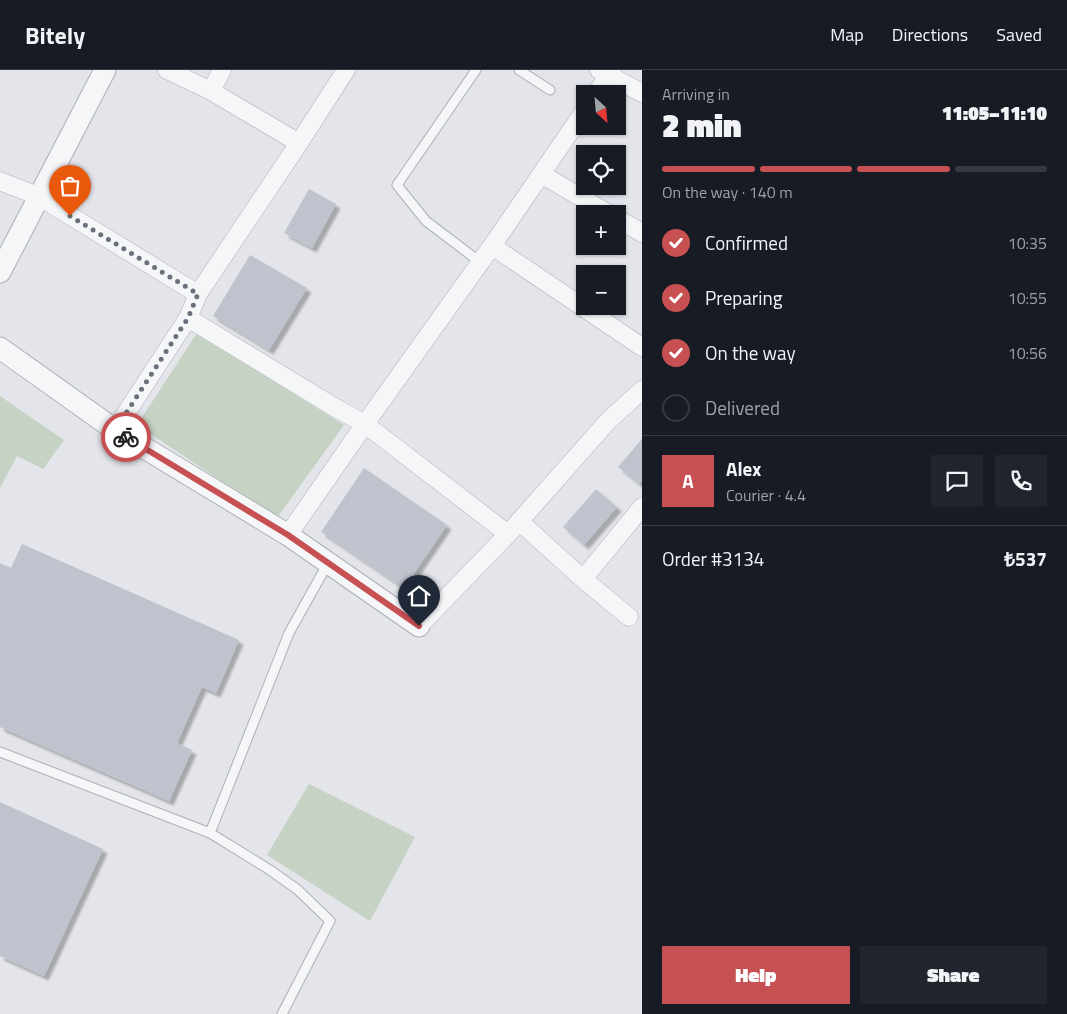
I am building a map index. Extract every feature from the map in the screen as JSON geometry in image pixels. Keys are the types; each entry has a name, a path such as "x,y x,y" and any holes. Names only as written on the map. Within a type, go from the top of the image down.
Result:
{"street":[{"path":"0,272 105,70"},
{"path":"167,70 211,91 299,144"},
{"path":"211,91 222,70"},
{"path":"115,430 188,318 198,294 299,144 346,70"},
{"path":"600,85 606,72 642,93"},
{"path":"288,535 492,246 576,123"},
{"path":"541,174 594,205"},
{"path":"0,181 38,196 198,294"},
{"path":"626,224 642,233"},
{"path":"492,246 642,347"},
{"path":"188,318 365,424 514,527 629,616"},
{"path":"0,348 115,430 288,535 419,626 514,527 608,420 642,390"},
{"path":"583,579 642,507"}],"lane":[{"path":"476,70 397,185 426,221 480,262"},
{"path":"519,70 550,90"},
{"path":"210,833 290,633 328,563"},
{"path":"0,752 210,833 270,870 298,890 330,921 282,1014"}],"green space":[{"path":"197,333 344,425 277,518 137,425"},
{"path":"0,396 64,440 43,469 17,456 0,488"},
{"path":"309,784 415,837 370,921 267,855"}],"building":[{"path":"309,189 336,204 312,248 284,233"},
{"path":"250,255 307,288 269,350 213,316"},
{"path":"642,439 642,481 639,484 618,467"},
{"path":"364,468 447,525 404,588 321,532"},
{"path":"596,489 617,507 584,545 563,527"},
{"path":"22,544 239,640 216,693 202,687 177,743 192,750 169,801 0,727 0,563 11,568"},
{"path":"0,802 103,849 44,976 0,956"}],"way so far":[{"path":"70,216 198,294 188,318 115,430 126,437"}],"route":[{"path":"126,437 288,535 419,626"}]}
